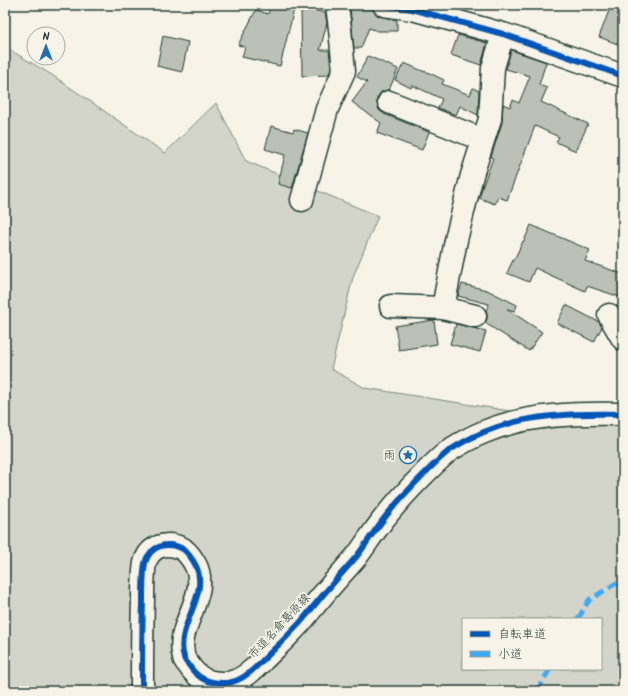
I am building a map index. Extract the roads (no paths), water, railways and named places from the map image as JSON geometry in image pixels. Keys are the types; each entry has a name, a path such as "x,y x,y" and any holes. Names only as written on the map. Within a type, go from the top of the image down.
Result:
{"street":[{"path":"302,200 327,109 344,71 337,5"},
{"path":"384,5 412,7 503,34 623,76"},
{"path":"443,308 456,240 472,175 490,119 493,68 503,34"},
{"path":"389,102 483,140"},
{"path":"391,306 443,308 475,316"},
{"path":"609,315 623,339"},
{"name":"市道名倉葛原線","path":"142,691 145,562 150,553 156,547 173,545 184,550 196,567 199,579 198,591 182,637 184,658 197,676 207,681 231,683 243,678 298,626 358,554 406,491 434,463 449,451 484,432 526,420 560,415 623,414"}],"place":[{"name":"雨","path":"408,455"}]}
